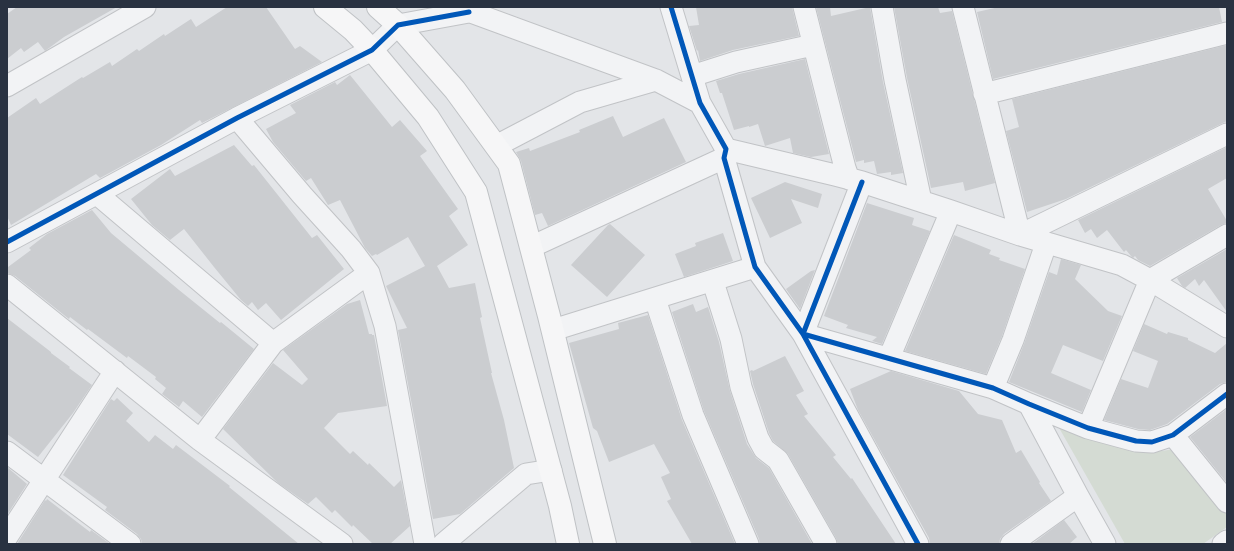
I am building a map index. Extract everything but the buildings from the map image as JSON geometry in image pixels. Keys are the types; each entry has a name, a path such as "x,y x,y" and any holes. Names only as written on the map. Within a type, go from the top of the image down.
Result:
{"main road":[{"path":"325,7 353,30 372,50 428,117 476,192 551,470 568,544"},
{"path":"378,7 398,25 454,90 509,164 553,330 605,544"}],"street":[{"path":"7,86 145,7"},
{"path":"671,7 700,103 725,153 755,268 802,334 918,544"},
{"path":"804,7 845,168 856,181"},
{"path":"882,7 895,80 921,201"},
{"path":"963,7 1020,236"},
{"path":"7,242 237,118 372,50 398,25 463,10 656,80 700,103"},
{"path":"984,94 1227,33"},
{"path":"692,76 736,62 813,45"},
{"path":"496,146 580,102 656,80"},
{"path":"237,118 302,195 351,249 369,273 385,326 424,544"},
{"path":"1020,236 1227,134"},
{"path":"531,247 725,153 835,174 951,211 1020,236 1122,265 1150,280 1227,327"},
{"path":"802,334 856,181"},
{"path":"97,194 273,343"},
{"path":"888,358 951,211"},
{"path":"1088,428 1150,280 1227,235"},
{"path":"993,388 1013,340 1046,244"},
{"path":"553,330 755,268"},
{"path":"200,440 273,343 369,273"},
{"path":"713,282 731,339 741,387 758,438 764,450 778,460 826,544"},
{"path":"7,285 200,440 342,544"},
{"path":"656,299 693,415 748,544"},
{"path":"802,334 993,388 1088,428 1136,441 1152,442 1173,435 1227,394"},
{"path":"7,538 115,371"},
{"path":"1029,404 1105,544"},
{"path":"1173,435 1227,502"},
{"path":"7,452 130,544"},
{"path":"443,544 526,474 551,470"},
{"path":"1011,544 1078,496"},
{"path":"1224,544 1227,541"}],"shaded area":[{"path":"1058,426 1100,438 1131,451 1155,452 1181,448 1227,508 1227,527 1203,544 1125,544"}],"cycle path":[{"path":"671,7 700,103 726,149 724,158 755,267 803,334 918,544"},
{"path":"7,242 237,118 372,50 398,25 469,12"},
{"path":"862,182 803,334 993,388 1088,428 1136,441 1152,442 1173,435 1227,394"}]}
